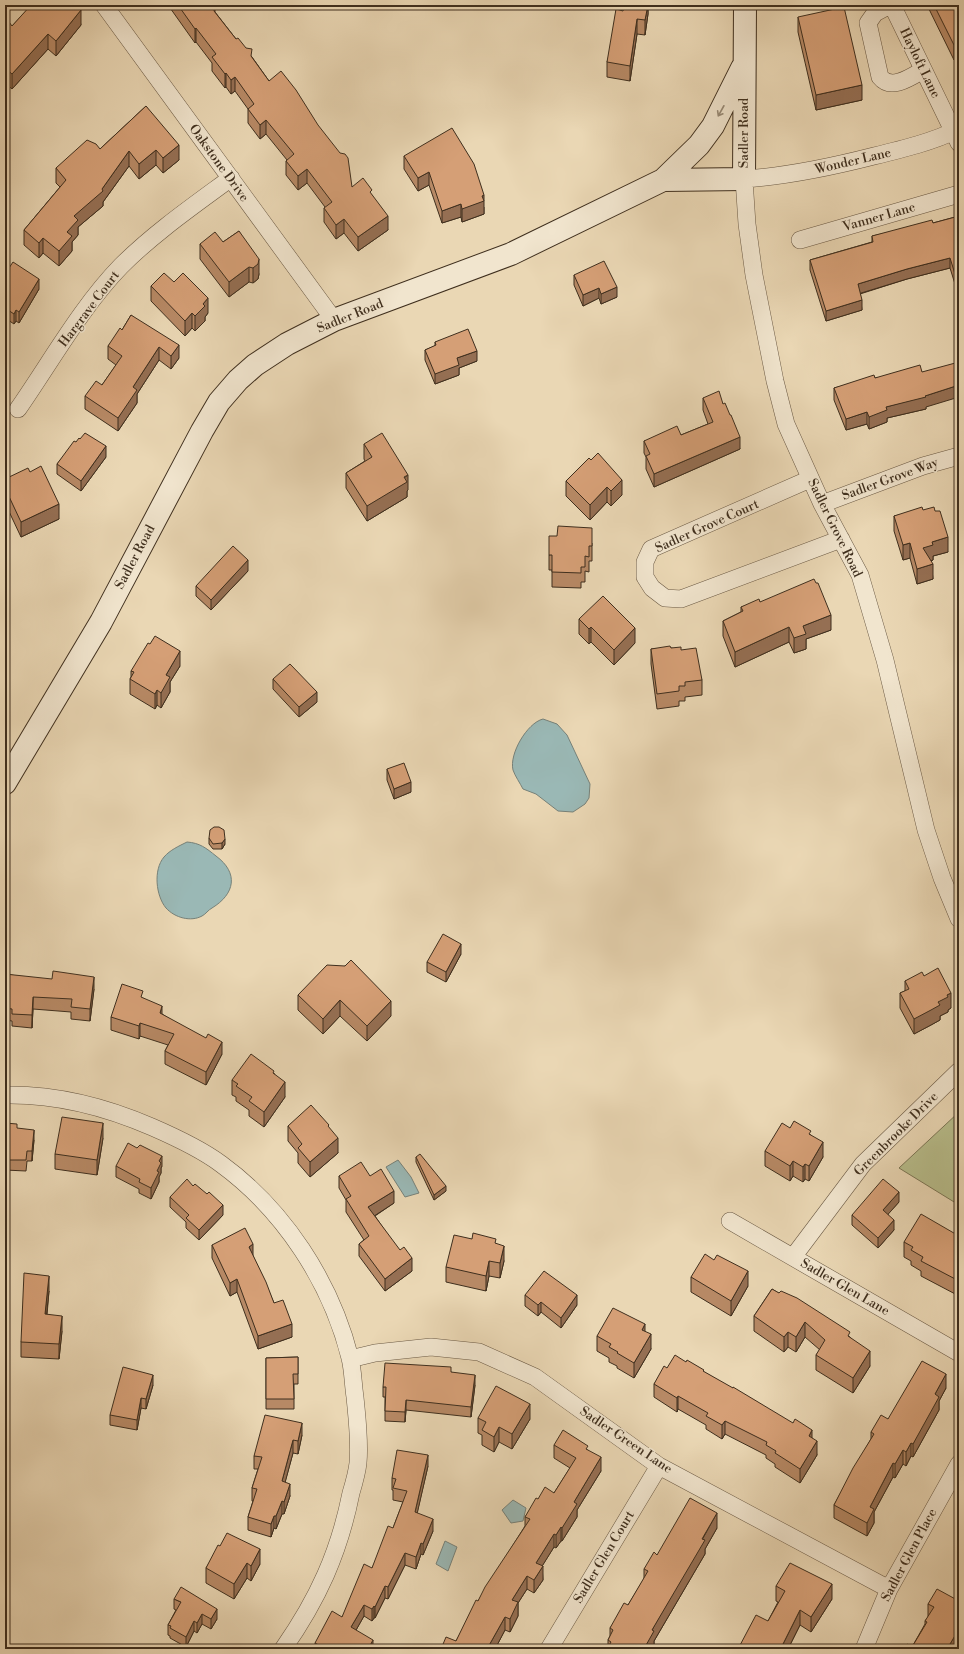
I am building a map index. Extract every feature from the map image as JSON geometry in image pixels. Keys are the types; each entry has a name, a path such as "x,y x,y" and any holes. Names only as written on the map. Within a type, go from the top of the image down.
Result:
{"street":[{"name":"Oakstone Drive","path":"104,5 334,320"},
{"name":"Sadler Road","path":"5,783 101,622 202,431 220,402 238,380 255,365 287,344 334,320 511,254 662,180 744,179 745,5"},
{"path":"891,5 875,13 871,16 868,22 880,77 883,80 892,83 900,82 923,70"},
{"name":"Hayloft Lane","path":"891,5 957,135"},
{"path":"662,180 699,145 713,126 744,63"},
{"name":"Wonder Lane","path":"744,179 780,176 826,168 957,135"},
{"name":"Hargrave Court","path":"18,409 97,294 121,266 151,238 231,178"},
{"name":"Sadler Grove Road","path":"744,179 747,224 754,275 775,381 786,424 822,504 860,575 885,660 926,830 942,878 959,919"},
{"name":"Vanner Lane","path":"800,240 959,194"},
{"name":"Sadler Grove Way","path":"822,504 922,466 959,456"},
{"name":"Sadler Grove Court","path":"810,479 651,549 645,562 645,577 652,588 664,598 681,599 841,539"},
{"name":"Greenbrooke Drive","path":"793,1257 863,1164 959,1071"},
{"path":"5,1095 28,1095 59,1098 121,1113 174,1137 220,1163 257,1194 291,1234 316,1271 337,1317 350,1359 357,1419 358,1463 348,1511 332,1562 306,1616 283,1649"},
{"name":"Sadler Glen Lane","path":"730,1221 959,1354"},
{"name":"Sadler Green Lane","path":"350,1359 375,1353 431,1347 479,1352 535,1377 659,1466 889,1589"},
{"name":"Sadler Glen Place","path":"864,1649 889,1589 959,1464"},
{"name":"Sadler Glen Court","path":"550,1649 659,1466"}],"green space":[{"path":"959,1112 959,1205 899,1168"}],"water":[{"path":"543,719 557,724 567,735 590,784 589,798 585,804 573,812 558,811 536,794 523,789 513,770 512,763 520,740 531,726"},
{"path":"187,842 206,848 223,863 231,876 231,883 226,896 203,915 193,919 178,917 166,908 160,897 157,883 158,869 164,857 172,850"},
{"path":"398,1160 411,1177 419,1193 405,1197 386,1167"},
{"path":"513,1500 526,1508 523,1521 511,1523 502,1510"},
{"path":"445,1541 457,1547 448,1571 436,1564"}],"building":[{"path":"31,5 76,5 81,10 56,41 48,34 12,74 5,68 5,27 9,22 12,26"},
{"path":"178,5 215,5 214,11 236,39 238,38 246,48 252,49 251,56 269,81 281,71 296,90 318,125 340,153 345,154 348,158 352,187 363,178 372,190 370,192 388,216 358,237 344,219 336,225 324,208 332,202 307,169 298,176 286,161 294,154 266,120 260,125 248,109 254,104 235,77 231,80 226,73 225,74 212,57 216,54 196,28 195,29"},
{"path":"624,5 648,5 645,20 637,19 630,66 607,62 616,9 623,11"},
{"path":"934,5 959,5 959,42 954,45"},
{"path":"844,7 862,85 816,95 798,17"},
{"path":"146,106 179,145 163,158 156,150 139,164 129,151 102,189 103,191 74,216 78,220 67,232 72,236 59,251 43,238 39,243 24,230 66,180 56,168 87,140 96,144 100,149"},
{"path":"452,128 474,164 484,195 482,196 484,201 462,209 461,204 442,211 429,172 418,178 404,156"},
{"path":"959,216 959,273 955,274 950,258 907,269 858,284 862,300 826,311 810,260 873,242 872,236 932,220 933,223"},
{"path":"239,231 259,259 258,264 253,268 249,267 229,282 200,244 215,232 223,242"},
{"path":"604,261 617,287 601,294 599,288 583,295 574,275"},
{"path":"13,262 39,279 19,312 16,310 14,314 5,308 5,274"},
{"path":"164,273 174,282 183,273 208,298 203,304 205,306 195,316 192,313 185,321 151,286"},
{"path":"131,315 179,345 171,356 159,347 133,387 137,390 118,418 85,396 96,381 102,385 122,356 108,346 120,328 122,330"},
{"path":"468,329 477,351 457,358 459,365 435,374 425,350 436,345 435,342"},
{"path":"959,362 959,385 925,396 926,397 886,407 887,410 869,417 867,412 846,419 834,388 874,375 875,378 920,365 922,372"},
{"path":"719,391 723,404 725,403 740,437 654,474 646,456 650,454 644,441 677,426 681,435 713,422 703,398"},
{"path":"85,433 106,446 81,481 57,464 74,441 76,442"},
{"path":"382,433 408,475 404,477 407,482 367,506 346,473 372,457 364,444"},
{"path":"598,453 622,480 611,491 607,487 590,505 566,481 589,458 591,460"},
{"path":"41,466 59,504 21,522 5,488 5,479 28,468 30,472"},
{"path":"922,507 923,510 934,507 935,511 940,511 948,537 932,542 933,545 923,548 933,564 917,569 910,543 903,545 894,516"},
{"path":"558,526 592,528 592,546 589,546 589,557 585,556 585,567 581,567 581,573 552,572 552,555 549,555 549,536 557,536"},
{"path":"233,546 248,560 211,600 196,586"},
{"path":"814,579 816,583 818,583 831,615 803,626 806,634 794,638 789,627 735,652 723,621 743,611 741,607 759,599 760,602"},
{"path":"603,596 635,628 614,650 591,627 589,629 579,619"},
{"path":"155,636 180,651 166,675 170,677 161,693 157,690 155,694 130,679 134,672 131,671 148,643 150,644"},
{"path":"670,646 671,648 681,647 681,650 696,648 702,680 685,682 685,686 679,686 679,691 657,694 651,649"},
{"path":"290,664 317,692 299,707 273,679"},
{"path":"404,763 411,782 394,789 387,769"},
{"path":"214,827 219,827 224,830 225,839 222,843 213,844 209,838 210,830"},
{"path":"443,934 461,944 446,972 427,962"},
{"path":"351,960 391,1001 367,1026 340,1000 323,1019 298,995 327,965 345,966"},
{"path":"938,968 951,993 947,995 948,997 938,1002 940,1005 914,1019 900,993 909,989 905,981 922,972 924,976"},
{"path":"53,971 94,977 90,1009 71,1007 72,999 33,997 32,1015 12,1014 12,1009 5,1008 5,974 52,979"},
{"path":"122,984 143,991 141,997 162,1006 160,1013 206,1038 208,1034 222,1042 206,1072 165,1051 174,1034 140,1023 139,1026 111,1017"},
{"path":"251,1054 274,1071 273,1073 285,1082 264,1112 249,1101 252,1097 236,1086 238,1084 232,1080"},
{"path":"311,1105 329,1125 328,1126 338,1138 310,1162 298,1148 302,1144 288,1126"},
{"path":"62,1117 103,1123 97,1160 55,1154"},
{"path":"794,1121 811,1131 809,1134 823,1142 809,1166 805,1164 803,1167 793,1161 790,1166 765,1151 782,1123 790,1128"},
{"path":"5,1123 17,1124 17,1128 34,1130 32,1151 27,1151 26,1160 5,1160"},
{"path":"128,1143 137,1148 140,1145 162,1156 159,1161 161,1163 157,1171 159,1172 151,1188 139,1182 140,1179 116,1166"},
{"path":"420,1154 446,1186 434,1195 416,1157"},
{"path":"361,1162 370,1176 381,1169 394,1191 368,1207 400,1250 404,1247 412,1258 385,1279 359,1244 369,1236 346,1199 351,1196 339,1176"},
{"path":"187,1179 193,1186 195,1184 207,1194 209,1192 223,1205 199,1230 186,1218 189,1215 170,1197"},
{"path":"883,1179 899,1192 883,1210 894,1220 878,1238 852,1215"},
{"path":"921,1214 959,1236 959,1281 921,1261 923,1257 911,1250 913,1247 904,1242"},
{"path":"245,1228 253,1244 249,1247 266,1282 274,1303 283,1300 292,1324 258,1336 237,1279 230,1283 212,1245"},
{"path":"473,1233 496,1239 495,1243 504,1246 500,1263 489,1261 486,1276 446,1267 454,1235 472,1239"},
{"path":"705,1254 714,1260 717,1255 748,1271 731,1301 691,1277"},
{"path":"544,1271 577,1295 561,1318 541,1302 538,1305 525,1295"},
{"path":"24,1273 49,1276 45,1314 62,1316 59,1344 21,1342"},
{"path":"772,1289 779,1293 781,1291 797,1298 850,1332 848,1336 870,1351 853,1378 816,1355 825,1340 805,1322 796,1337 788,1332 784,1337 754,1316"},
{"path":"613,1308 645,1324 642,1330 651,1334 634,1363 617,1353 618,1352 609,1347 611,1344 597,1336"},
{"path":"675,1355 686,1362 687,1360 704,1370 703,1371 793,1423 795,1419 812,1430 809,1436 817,1441 800,1469 775,1453 776,1451 766,1445 767,1442 725,1421 722,1425 706,1416 708,1413 678,1396 677,1398 654,1384 664,1366 667,1368"},
{"path":"298,1357 298,1374 293,1374 294,1399 266,1399 266,1358"},
{"path":"922,1361 946,1374 935,1394 939,1397 913,1444 911,1443 906,1452 903,1450 895,1464 893,1463 870,1507 874,1509 867,1523 834,1505 853,1468 874,1434 871,1432 881,1415 888,1419"},
{"path":"385,1363 451,1367 451,1372 475,1375 471,1407 406,1400 405,1412 385,1411 386,1387 383,1387"},
{"path":"123,1367 153,1375 146,1399 141,1398 137,1420 110,1415"},
{"path":"496,1386 530,1404 512,1434 499,1427 494,1437 482,1430 486,1422 478,1418"},
{"path":"265,1415 302,1423 298,1441 293,1440 282,1481 290,1484 284,1502 282,1501 271,1524 248,1517 257,1489 252,1488 262,1457 254,1456"},
{"path":"563,1430 588,1446 586,1449 601,1457 574,1502 577,1504 562,1528 561,1527 556,1535 554,1534 536,1563 543,1566 534,1580 527,1576 512,1600 518,1602 510,1619 505,1617 487,1649 441,1649 446,1637 456,1641 476,1600 478,1601 485,1587 530,1519 525,1517 536,1498 538,1499 545,1487 554,1493 576,1458 554,1445"},
{"path":"397,1450 428,1455 415,1512 433,1519 416,1557 405,1553 388,1587 385,1586 375,1607 374,1606 372,1609 364,1605 351,1627 373,1640 368,1649 349,1649 341,1645 339,1649 326,1649 315,1643 332,1611 342,1617 364,1564 372,1568 388,1526 393,1528 407,1491 393,1488 396,1479 392,1478"},
{"path":"690,1498 717,1513 702,1539 705,1540 652,1630 654,1631 645,1647 641,1645 639,1649 607,1649 611,1642 608,1640 613,1630 610,1628 624,1603 628,1605 648,1571 644,1569 654,1552 657,1555"},
{"path":"227,1533 260,1549 251,1566 247,1563 234,1584 206,1568 218,1545 220,1546"},
{"path":"790,1563 832,1584 811,1617 800,1610 781,1648 777,1645 775,1649 738,1649 756,1615 768,1621 785,1591 776,1586"},
{"path":"959,1564 959,1571 956,1569"},
{"path":"181,1587 217,1609 211,1619 202,1614 197,1623 194,1621 186,1637 170,1628 171,1626 168,1625 181,1602 174,1599"},
{"path":"937,1589 959,1601 959,1629 947,1649 904,1649 907,1644 912,1647 927,1622 925,1621 934,1607 928,1604"}]}
